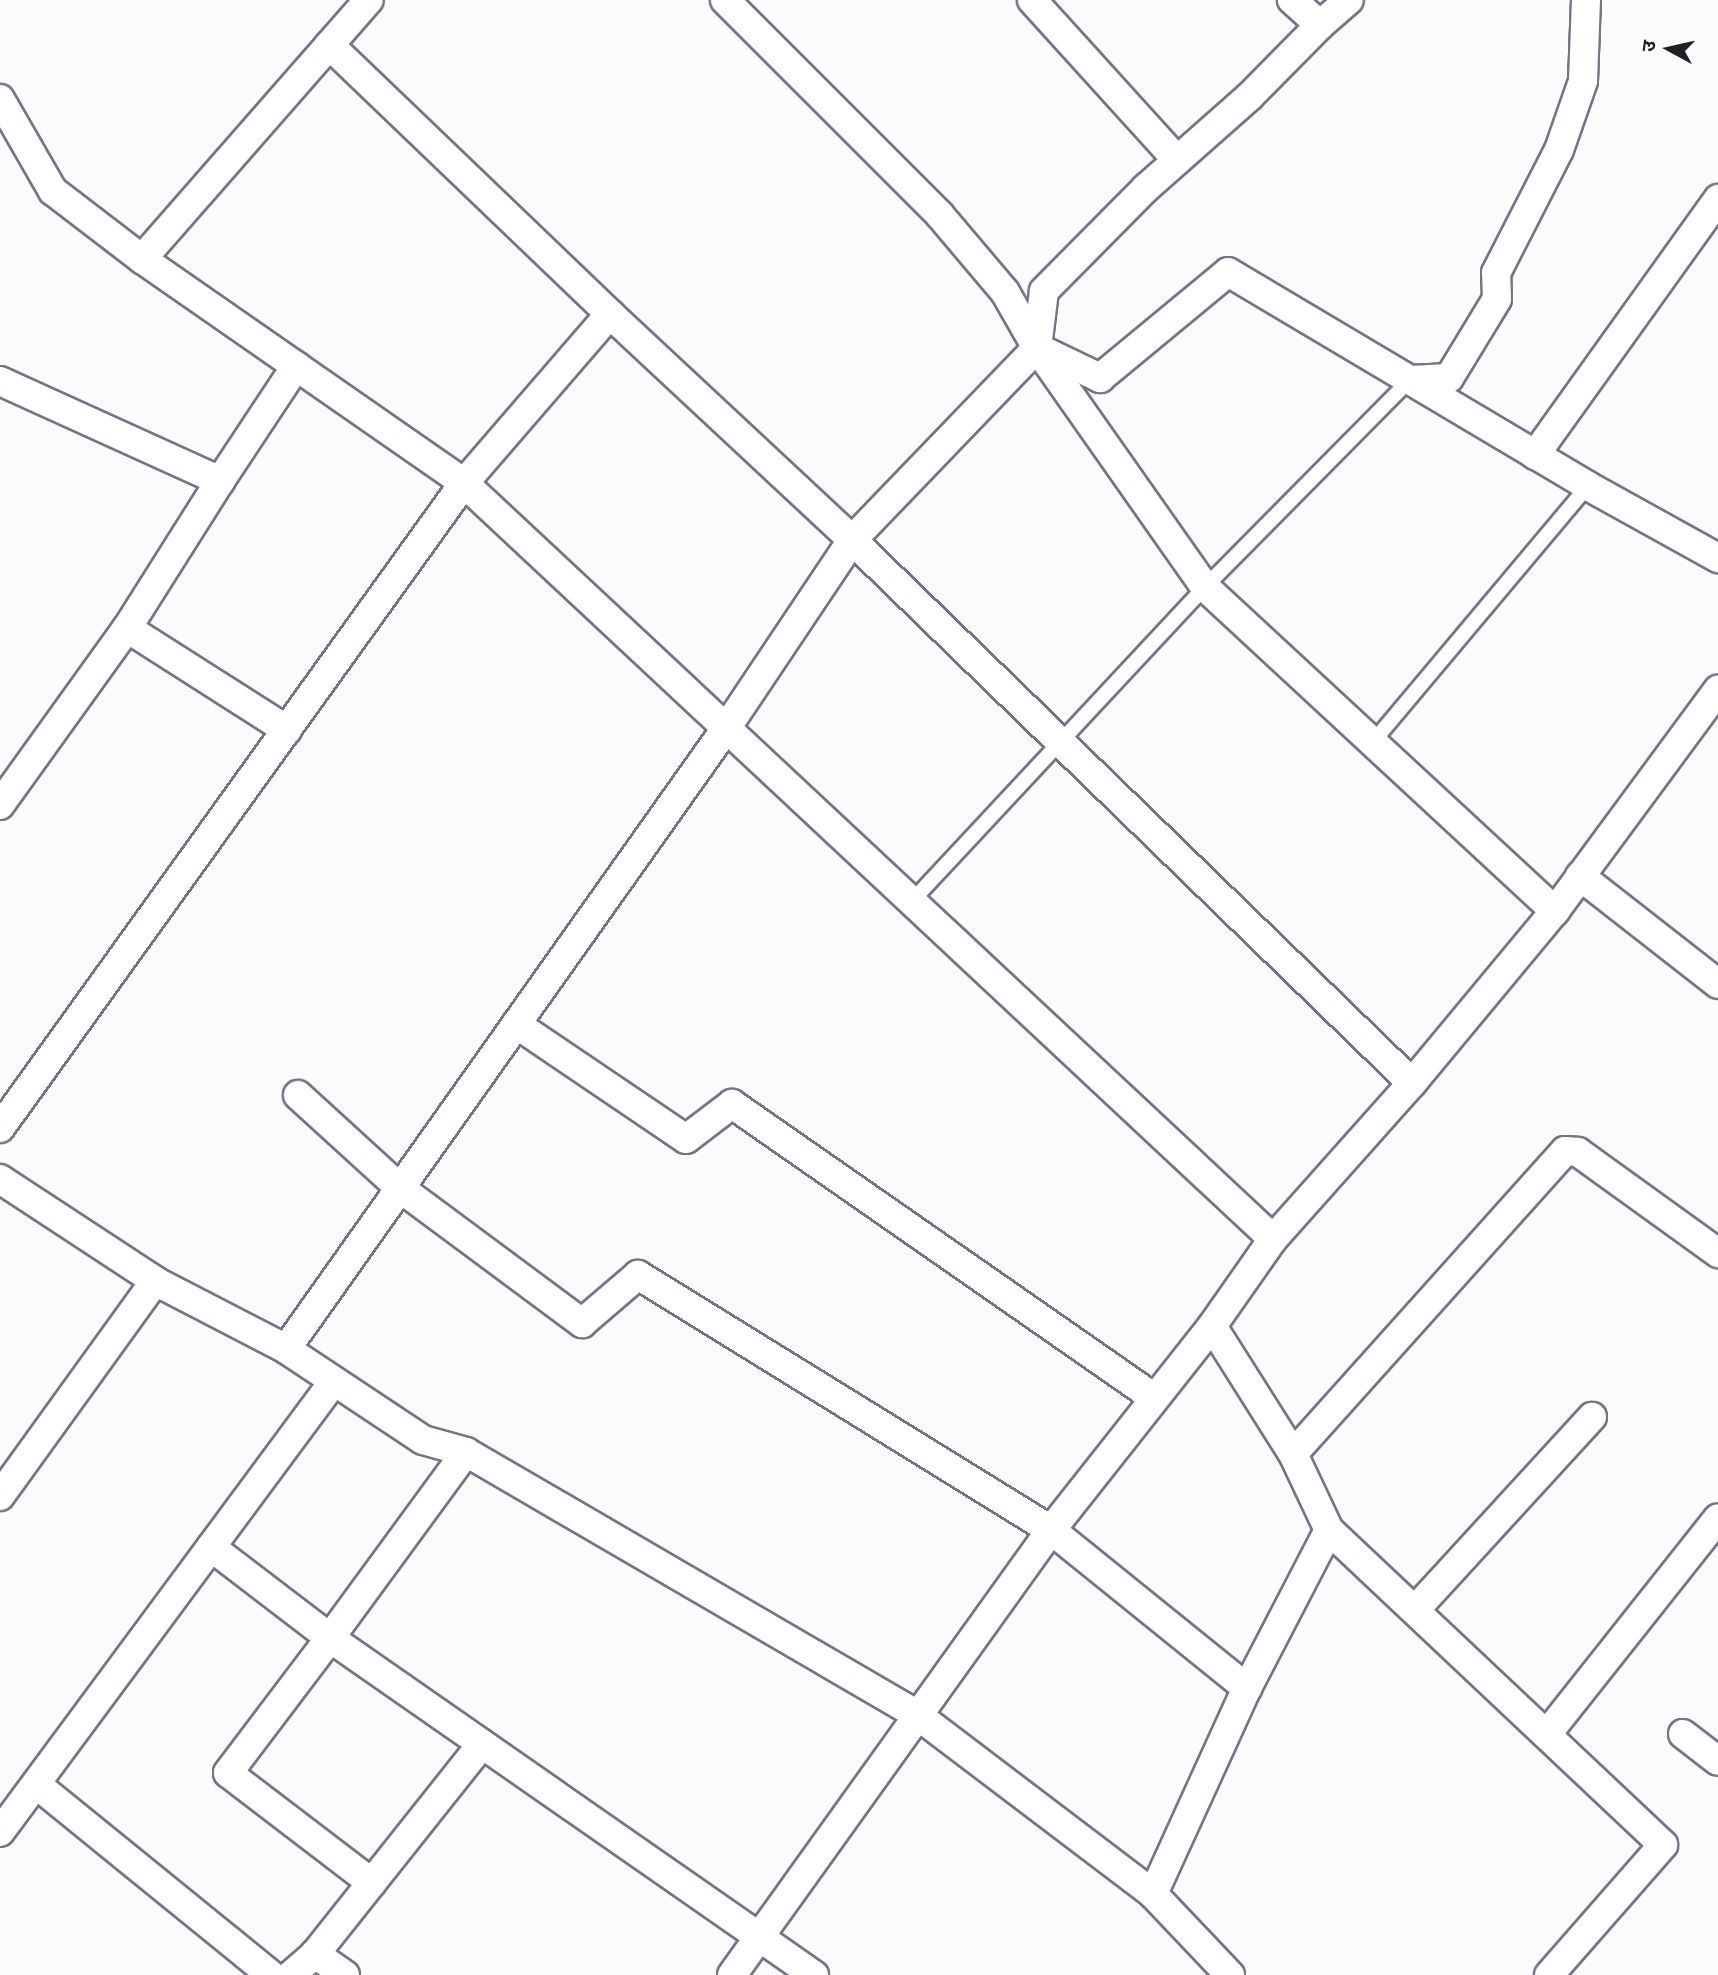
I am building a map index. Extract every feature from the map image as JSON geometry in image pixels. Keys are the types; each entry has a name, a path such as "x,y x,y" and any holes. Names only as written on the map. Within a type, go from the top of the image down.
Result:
{"street":[{"path":"142,259 369,0"},
{"path":"725,0 939,214 1005,292 1037,348 1205,587 1555,911"},
{"path":"1032,0 1177,160"},
{"path":"1292,0 1320,25"},
{"path":"286,1349 727,727 852,540 1037,348 1044,291 1177,160 1349,0"},
{"path":"1410,380 1450,378 1497,299 1496,273 1559,150 1583,81 1586,0"},
{"path":"330,45 610,314 852,540 1412,1083"},
{"path":"0,99 53,191 142,259 464,483 1273,1239"},
{"path":"1535,454 1718,199"},
{"path":"1037,348 1100,378 1228,272 1588,486 1718,558"},
{"path":"0,1128 464,483 610,314"},
{"path":"0,805 127,628 296,366"},
{"path":"0,381 220,481"},
{"path":"127,628 287,730"},
{"path":"732,1975 916,1714 1051,1530 1212,1326 1273,1239 1412,1083 1555,911 1718,691"},
{"path":"1580,876 1718,984"},
{"path":"516,1024 686,1139 732,1104 1153,1398"},
{"path":"298,1095 400,1188 582,1323 638,1275 1051,1530 1247,1688"},
{"path":"1293,1454 1565,1151 1578,1152 1718,1253"},
{"path":"0,1179 155,1281 286,1349 423,1440 466,1452 916,1714 1153,1894 1230,1975"},
{"path":"0,1496 155,1281"},
{"path":"1212,1326 1293,1454 1329,1530 1663,1845 1549,1975"},
{"path":"0,1832 334,1381"},
{"path":"1415,1610 1592,1417"},
{"path":"372,1883 228,1773 466,1452"},
{"path":"1547,1734 1717,1520"},
{"path":"1153,1894 1247,1688 1329,1530"},
{"path":"211,1547 330,1638 814,1975"},
{"path":"1683,1734 1718,1761"},
{"path":"291,1975 315,1954 482,1744"},
{"path":"36,1784 271,1975"},
{"path":"315,1954 345,1975"}],"lane":[{"path":"912,901 1205,587 1410,380"},
{"path":"1373,742 1588,486"}]}
